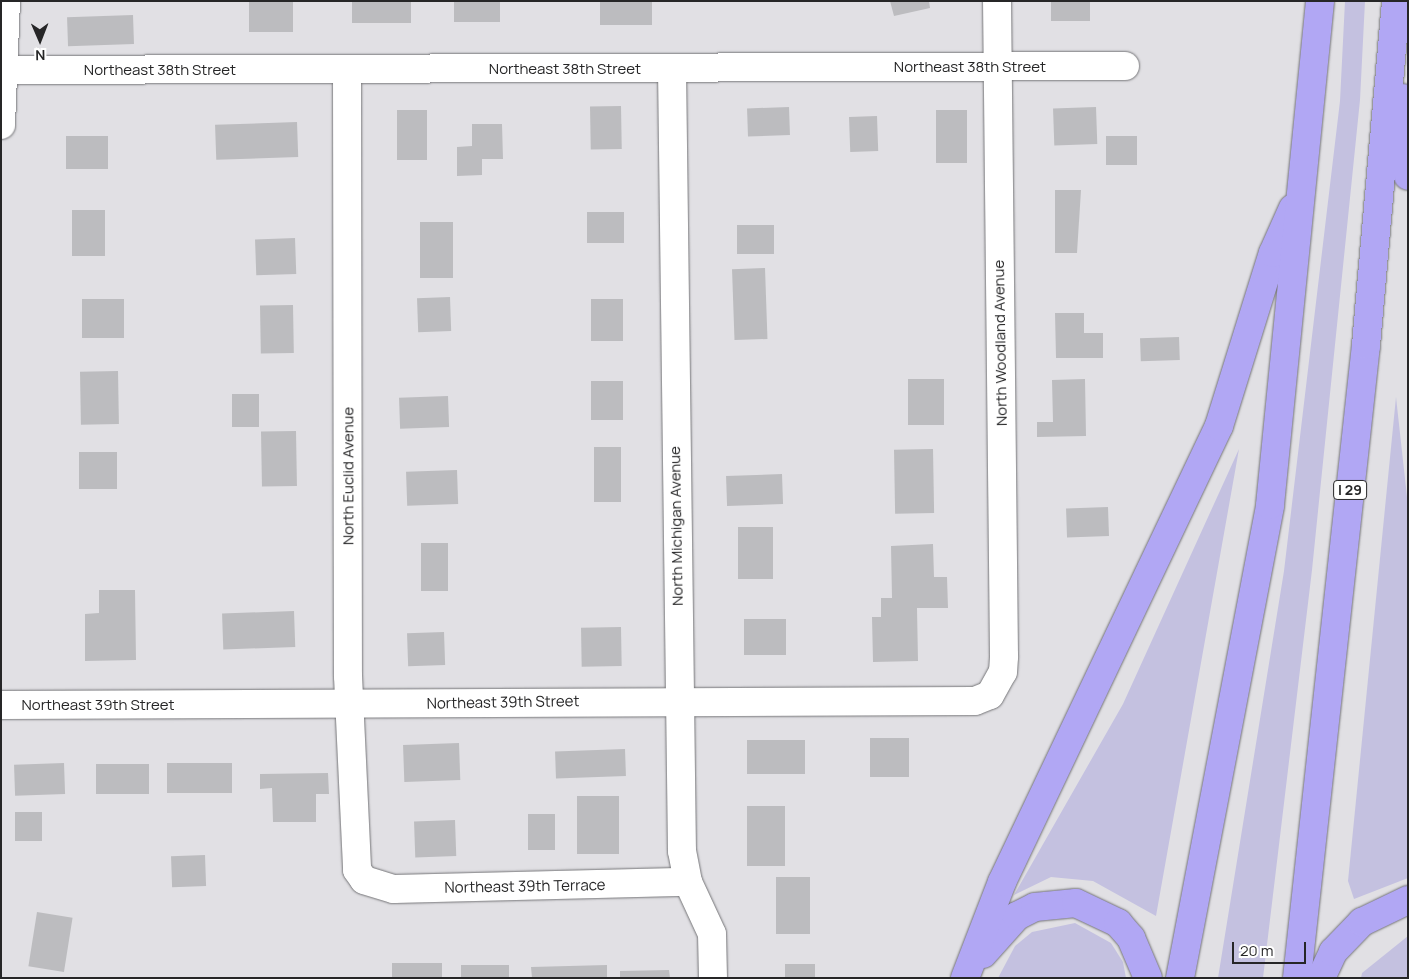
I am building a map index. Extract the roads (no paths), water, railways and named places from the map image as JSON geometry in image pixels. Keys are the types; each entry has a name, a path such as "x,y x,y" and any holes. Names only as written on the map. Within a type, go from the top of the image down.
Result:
{"highway":[{"path":"1180,978 1270,505 1320,1"},
{"path":"1396,10 1408,176"},
{"name":"I 29","path":"1297,978 1365,355 1396,10"},
{"path":"966,976 1002,882 1219,426 1273,253 1303,186"},
{"path":"1320,978 1333,952 1362,922 1408,900"},
{"path":"966,976 1017,916 1055,902 1092,907 1118,923 1131,938 1148,978"}],"street":[{"path":"1,125 6,1"},
{"name":"North Woodland Avenue","path":"997,1 1004,656 998,684"},
{"name":"Northeast 38th Street","path":"4,70 997,68 1125,66"},
{"name":"North Michigan Avenue","path":"672,68 678,700 682,851 688,882 712,934 713,978"},
{"name":"North Euclid Avenue","path":"347,70 350,704 355,854 364,880"},
{"name":"Northeast 39th Street","path":"1,705 350,704 678,700 975,701 990,695 998,684"},
{"name":"Northeast 39th Terrace","path":"364,880 394,889 688,882"}]}
